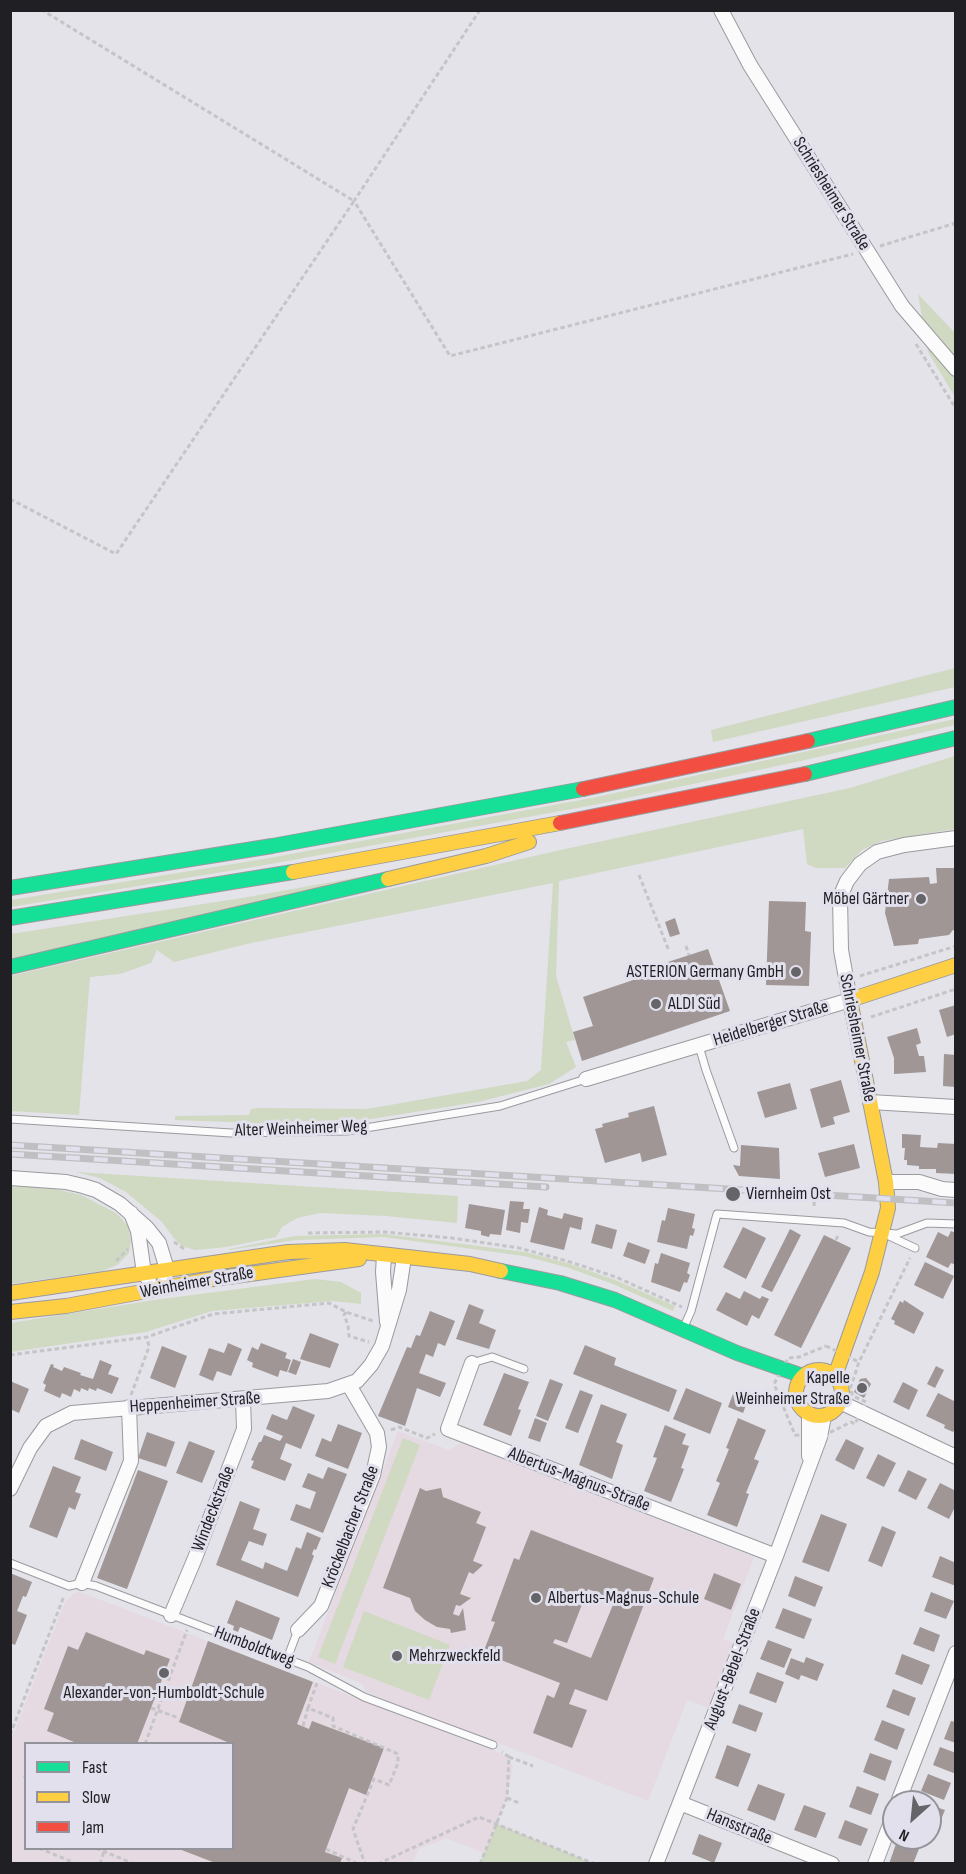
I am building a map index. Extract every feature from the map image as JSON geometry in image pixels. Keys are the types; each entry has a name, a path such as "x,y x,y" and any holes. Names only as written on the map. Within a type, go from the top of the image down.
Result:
{"main road":[{"path":"10,888 329,836 599,786 956,707"},
{"path":"10,918 278,875 608,814 791,777 956,738"},
{"path":"10,967 486,856 608,814"},
{"name":"Heidelberger Straße","path":"850,1000 956,965"},
{"name":"Schriesheimer Straße","path":"835,1376 872,1272 888,1208 886,1182 850,1000"},
{"name":"Weinheimer Straße","path":"10,1293 167,1269 316,1250 345,1250 470,1264 560,1283 615,1300 799,1382"},
{"name":"Weinheimer Straße","path":"10,1312 66,1306 206,1280 384,1256"},
{"name":"Schriesheimer Straße","path":"820,1370 857,1311"},
{"path":"814,1370 835,1376 842,1388 840,1402 834,1411 824,1416 809,1414 798,1403 799,1382 814,1370"}],"street":[{"name":"Schriesheimer Straße","path":"721,10 750,65 902,306 956,369"},
{"name":"Schriesheimer Straße","path":"850,1000 841,950 840,897 848,880 860,864 877,852 904,845 956,838"},
{"name":"Heidelberger Straße","path":"586,1079 850,1000"},
{"path":"870,1102 956,1107"},
{"path":"10,1178 66,1182 83,1186 109,1197 131,1213 159,1243 167,1269 158,1290 144,1273 138,1231 131,1213"},
{"path":"886,1182 919,1182 942,1189 956,1190"},
{"name":"Heppenheimer Straße","path":"384,1256 383,1272 388,1330"},
{"name":"Heppenheimer Straße","path":"10,1489 30,1448 46,1426 72,1413 243,1400 328,1391 349,1385 361,1377 382,1346 399,1290 404,1257"},
{"path":"448,1429 472,1363"},
{"path":"349,1385 377,1433"},
{"name":"Windeckstraße","path":"171,1615 244,1429 243,1400"},
{"path":"840,1402 956,1458"},
{"path":"76,1585 131,1461 129,1407"},
{"name":"August-Bebel-Straße","path":"807,1473 809,1414"},
{"name":"August-Bebel-Straße","path":"656,1863 776,1556 820,1437 824,1416"},
{"name":"Albertus-Magnus-Straße","path":"448,1429 776,1556"},
{"name":"Kröckelbacher Straße","path":"298,1630 321,1606 373,1475 379,1447 377,1433"},
{"path":"903,1790 956,1653"},
{"name":"Hansstraße","path":"680,1803 832,1863"},
{"path":"875,1863 882,1845"}],"lane":[{"path":"699,1046 734,1148"},
{"name":"Alter Weinheimer Weg","path":"10,1119 231,1133 346,1131 500,1106 586,1079"},
{"path":"683,1329 691,1311 717,1214 844,1223 869,1232 897,1234 927,1223 956,1224"},
{"path":"883,1233 915,1248"},
{"path":"472,1363 492,1356 524,1369"},
{"name":"Humboldtweg","path":"10,1563 76,1585 96,1586 288,1659 364,1696 493,1746"},
{"path":"288,1659 298,1630"}],"path":[{"path":"42,10 354,201 450,356 867,250 956,223"},
{"path":"10,499 116,554 480,10"},
{"path":"913,338 956,409"},
{"path":"639,875 669,951"},
{"path":"686,946 689,955"},
{"path":"846,981 956,946"},
{"path":"855,1022 956,989"},
{"path":"730,1200 731,1187"},
{"path":"814,1206 815,1192"},
{"path":"866,1402 853,1396 850,1389 859,1362 915,1248"},
{"path":"10,1355 147,1337 213,1314 329,1303 346,1312 374,1321 388,1330"},
{"path":"346,1312 344,1315 349,1336 382,1346"},
{"path":"129,1407 129,1401 149,1347 147,1337"},
{"path":"788,1358 799,1357 826,1346"},
{"path":"847,1357 859,1362"},
{"path":"774,1384 795,1435 803,1435"},
{"path":"826,1437 829,1433 851,1422 855,1424 857,1421"},
{"path":"377,1433 399,1427 427,1438 448,1429"},
{"path":"10,1735 63,1599 76,1585"},
{"path":"145,1742 190,1622"},
{"path":"166,1669 172,1671"},
{"path":"303,1726 320,1674"},
{"path":"151,1708 178,1718"},
{"path":"308,1708 333,1718 333,1726 399,1754 398,1763 389,1785 374,1779 353,1829 365,1863"},
{"path":"493,1746 509,1757 533,1766"},
{"path":"480,1863 507,1798 509,1757"},
{"path":"507,1798 519,1803"},
{"path":"378,1863 479,1817 595,1863"},
{"path":"326,1849 358,1863"},
{"path":"44,1850 77,1863"},
{"path":"100,1863 105,1850 134,1863"}],"shaded area":[{"name":"Albertus-Magnus-Schule","path":"398,1431 449,1450 461,1443 754,1557 723,1639 734,1643 709,1708 687,1700 648,1801 366,1692 363,1684 309,1662"},
{"name":"Alexander-von-Humboldt-Schule","path":"80,1592 507,1756 513,1767 507,1798 484,1853 446,1838 419,1849 412,1863 11,1864 10,1743 65,1602 74,1593"}],"green space":[{"path":"918,294 955,333 955,397 928,352"},
{"path":"955,668 955,687 713,742 711,730"},
{"path":"955,719 955,725 599,804 265,865 11,907 11,900 264,859 597,797"},
{"path":"955,756 955,829 882,841 862,850 845,868 816,868 807,864 803,829 559,881 556,976 575,1040 566,1042 576,1067 549,1084 478,1102 371,1119 258,1123 175,1120 175,1116 249,1115 251,1109 258,1108 367,1109 527,1081 541,1070 553,883 251,943 174,962 157,950 151,963 120,974 90,977 79,1115 11,1111 10,976 556,851 850,788"},
{"path":"388,872 11,960 11,934 242,898"},
{"path":"76,1172 458,1196 457,1223 386,1216 320,1213 297,1218 282,1227 276,1237 226,1247 195,1250 182,1246 162,1222 126,1192 100,1178"},
{"path":"10,1186 51,1188 81,1195 116,1213 128,1226 131,1240 129,1253 117,1265 102,1271 11,1284"},
{"path":"384,1234 525,1252 567,1263 615,1280 675,1306 673,1311 613,1284 566,1267 524,1256 384,1237 296,1240 229,1250 295,1236"},
{"path":"315,1279 341,1282 361,1293 361,1304 332,1301 212,1311 146,1332 11,1352 11,1323 154,1300"},
{"path":"403,1438 420,1445 335,1664 318,1657"},
{"name":"Mehrzweckfeld","path":"364,1611 450,1645 429,1700 343,1667"},
{"path":"497,1824 592,1863 480,1863"}],"building":[{"name":"Möbel Gärtner","path":"936,868 956,868 956,930 949,935 919,939 918,944 894,946 885,913 889,879 929,877 930,884 937,883"},
{"path":"769,901 806,902 805,931 811,932 809,986 766,985"},
{"path":"675,918 680,934 670,937 665,922"},
{"name":"ALDI Süd","path":"708,949 730,1011 582,1061 573,1032 593,1026 583,997 642,977 640,971"},
{"path":"956,1005 956,1034 947,1037 939,1010"},
{"path":"917,1028 921,1043 916,1045 919,1056 924,1056 926,1072 894,1074 894,1058 887,1037"},
{"path":"944,1054 956,1055 956,1087 943,1086"},
{"path":"841,1080 850,1112 833,1117 835,1124 821,1128 810,1089"},
{"path":"790,1083 797,1109 765,1118 757,1092"},
{"path":"654,1106 667,1155 642,1162 640,1153 605,1163 595,1129 603,1127 602,1124 629,1117 628,1113"},
{"path":"902,1134 921,1135 920,1147 937,1148 938,1143 956,1144 956,1174 936,1173 936,1169 919,1169 919,1166 907,1165 907,1160 904,1160 905,1148 902,1148"},
{"path":"854,1144 860,1168 825,1177 818,1153"},
{"path":"741,1145 779,1148 780,1179 739,1176 733,1165 740,1166"},
{"path":"510,1201 524,1202 523,1209 530,1209 528,1223 521,1222 520,1233 506,1230"},
{"path":"469,1204 505,1210 501,1235 490,1234 489,1237 481,1235 481,1231 465,1228"},
{"path":"539,1207 548,1210 547,1215 562,1219 564,1213 583,1218 581,1230 570,1227 564,1250 530,1242"},
{"path":"668,1208 695,1214 692,1228 695,1229 693,1236 690,1235 687,1249 657,1242 662,1220 665,1221"},
{"path":"596,1224 617,1230 612,1249 591,1243"},
{"path":"743,1227 766,1238 746,1279 723,1267"},
{"path":"790,1229 801,1235 772,1292 761,1287"},
{"path":"951,1231 956,1233 956,1265 951,1263 948,1268 926,1257 938,1232 948,1237"},
{"path":"824,1235 851,1248 801,1348 774,1335"},
{"path":"628,1242 650,1250 645,1264 623,1256"},
{"path":"661,1253 690,1263 687,1273 690,1275 680,1292 651,1282 655,1263 658,1264"},
{"path":"925,1262 954,1276 943,1299 914,1285"},
{"path":"744,1291 760,1299 762,1296 769,1299 759,1319 752,1315 747,1326 716,1310 726,1292 740,1299"},
{"path":"904,1300 924,1313 914,1334 894,1324 895,1321 891,1319 900,1301 903,1303"},
{"path":"469,1304 484,1310 479,1323 496,1330 489,1349 456,1339"},
{"path":"430,1311 455,1321 445,1346 438,1343 433,1357 426,1354 419,1373 446,1383 440,1397 417,1388 405,1426 378,1416 407,1347 411,1348 416,1335 420,1336"},
{"path":"310,1333 339,1344 330,1368 300,1359"},
{"path":"228,1343 242,1349 231,1376 217,1371 213,1381 199,1375 209,1348 224,1353"},
{"path":"261,1343 287,1353 285,1358 291,1360 287,1372 280,1370 278,1377 252,1367 253,1363 247,1360 252,1347 258,1350"},
{"path":"585,1345 616,1358 614,1365 677,1390 669,1412 573,1374"},
{"path":"162,1346 187,1356 175,1388 150,1378"},
{"path":"293,1359 301,1362 296,1375 288,1372"},
{"path":"100,1360 112,1365 108,1374 119,1378 112,1394 97,1388 96,1391 89,1388 88,1391 81,1388 80,1392 74,1389 71,1397 62,1393 60,1398 44,1391 46,1385 43,1383 51,1364 62,1371 64,1367 93,1379"},
{"path":"936,1366 944,1370 935,1388 927,1384"},
{"path":"504,1373 529,1382 518,1409 521,1410 511,1436 483,1425"},
{"name":"Kapelle Weinheimer Straße","path":"866,1378 871,1384 864,1398 854,1392 860,1379"},
{"path":"550,1379 563,1384 548,1421 536,1416"},
{"path":"10,1381 29,1389 19,1413 10,1409"},
{"path":"903,1382 918,1390 909,1410 893,1402"},
{"path":"686,1388 722,1403 710,1434 673,1419"},
{"path":"580,1390 593,1395 578,1433 565,1428"},
{"path":"938,1393 956,1402 956,1427 953,1432 944,1428 945,1425 926,1416"},
{"path":"733,1394 748,1400 743,1413 728,1407"},
{"path":"601,1404 627,1414 616,1442 623,1445 612,1479 579,1465"},
{"path":"293,1406 315,1415 301,1449 286,1443 280,1459 292,1464 285,1481 251,1468 254,1461 251,1460 264,1435 280,1441 283,1436 266,1429 272,1414 287,1420"},
{"path":"535,1418 547,1423 540,1442 528,1438"},
{"path":"738,1418 766,1430 754,1459 759,1461 746,1493 749,1494 737,1527 707,1515 720,1483 716,1481"},
{"path":"338,1424 362,1433 348,1469 315,1456 322,1438 331,1442"},
{"path":"665,1425 686,1434 682,1444 689,1446 681,1468 684,1469 671,1502 644,1491 657,1458 653,1457"},
{"path":"147,1432 175,1442 166,1467 138,1458"},
{"path":"81,1439 113,1452 106,1471 74,1459"},
{"path":"846,1439 864,1448 854,1470 835,1460"},
{"path":"189,1441 215,1451 202,1483 176,1473"},
{"path":"878,1454 896,1463 884,1487 866,1478"},
{"path":"53,1466 81,1477 75,1492 81,1494 75,1510 69,1507 57,1538 29,1527"},
{"path":"328,1467 347,1474 323,1533 290,1520 296,1504 310,1509 316,1492 302,1487 308,1473 323,1479"},
{"path":"138,1470 168,1481 127,1589 97,1578"},
{"path":"908,1470 927,1479 916,1500 898,1491"},
{"path":"940,1483 956,1491 956,1505 949,1519 927,1508"},
{"path":"420,1488 426,1491 441,1488 443,1497 481,1512 476,1523 486,1527 473,1561 483,1565 473,1574 469,1572 460,1594 471,1598 460,1606 456,1605 453,1614 459,1616 463,1608 466,1630 451,1633 450,1629 437,1627 415,1611 410,1598 383,1588"},
{"path":"240,1501 260,1509 253,1529 267,1534 263,1546 249,1541 241,1560 263,1569 265,1562 287,1571 296,1547 301,1549 307,1532 321,1538 312,1554 314,1556 298,1597 216,1565"},
{"path":"821,1514 847,1524 829,1572 802,1562"},
{"path":"882,1526 896,1532 882,1567 868,1561"},
{"path":"531,1530 654,1578 607,1701 575,1689 569,1704 587,1710 572,1748 533,1733 547,1695 554,1698 560,1683 483,1653 495,1622 491,1621 514,1558 519,1560","holes":["588,1589 615,1600 591,1658 553,1643 555,1639 567,1643"]},
{"path":"940,1556 956,1563 956,1586 932,1577"},
{"path":"10,1573 32,1582 17,1611 27,1615 15,1645 10,1643"},
{"path":"714,1573 741,1584 731,1610 704,1599"},
{"path":"795,1576 823,1587 815,1607 788,1596"},
{"path":"931,1592 954,1601 946,1619 924,1611"},
{"path":"236,1600 280,1618 272,1640 240,1627 238,1632 233,1630 234,1626 227,1623"},
{"path":"783,1608 812,1619 804,1639 775,1628"},
{"path":"920,1627 940,1635 934,1652 913,1644"},
{"path":"86,1632 144,1655 146,1650 170,1659 138,1742 74,1742 47,1731 54,1713 44,1709 68,1646 78,1650"},
{"path":"768,1640 792,1649 784,1668 760,1659"},
{"path":"208,1641 313,1682 297,1724 309,1729 312,1721 384,1748 366,1795 349,1788 325,1852 342,1858 340,1864 218,1864 182,1850 234,1850 234,1742 227,1742 179,1722"},
{"path":"902,1654 930,1665 922,1685 895,1674"},
{"path":"806,1657 824,1664 817,1681 801,1675 799,1680 785,1674 791,1658 804,1663"},
{"path":"757,1672 784,1682 776,1703 749,1693"},
{"path":"893,1689 916,1698 909,1716 886,1707"},
{"path":"739,1704 763,1713 756,1732 732,1723"},
{"path":"882,1720 905,1729 897,1750 874,1740"},
{"path":"951,1721 956,1722 956,1743 944,1739"},
{"path":"727,1745 751,1754 738,1787 715,1778"},
{"path":"940,1747 956,1753 956,1774 933,1765"},
{"path":"870,1753 892,1761 885,1781 863,1772"},
{"path":"928,1774 951,1783 944,1800 942,1799 942,1790 921,1790"},
{"path":"758,1784 785,1794 775,1821 747,1810"},
{"path":"857,1786 879,1794 871,1815 849,1807"},
{"path":"804,1805 826,1813 816,1838 794,1830"},
{"path":"845,1820 868,1829 861,1846 838,1838"},
{"path":"699,1834 722,1843 714,1863 692,1854"},
{"path":"894,1850 918,1850 913,1864 889,1864"}],"railway":[{"path":"10,1145 956,1203"},
{"path":"10,1154 546,1187"}],"traffic: fast":[{"path":"808,741 956,707"},
{"path":"805,774 956,738"},
{"path":"10,888 272,846 583,789"},
{"path":"10,918 293,872"},
{"path":"10,967 388,879"},
{"path":"501,1271 560,1283 615,1300 737,1353 803,1376"}],"traffic: slow":[{"path":"293,872 560,823"},
{"path":"388,879 486,856 529,842"},
{"path":"835,1376 872,1272 888,1208 886,1182 850,1000 956,965"},
{"path":"10,1293 288,1252 345,1250 470,1264 501,1271"},
{"path":"10,1312 66,1306 206,1280 359,1259"},
{"path":"819,1370 828,1371 835,1377 841,1384 842,1393 841,1402 835,1409 828,1415 819,1416 810,1415 803,1409 797,1402 796,1393 797,1384 803,1377 810,1371 819,1370"}],"traffic: jam":[{"path":"583,789 808,741"},
{"path":"560,823 805,774"}],"place":[{"name":"Möbel Gärtner","path":"921,899"},
{"name":"ASTERION Germany GmbH","path":"796,972"},
{"name":"ALDI Süd","path":"656,1004"},
{"name":"Viernheim Ost","path":"733,1194"},
{"name":"Kapelle Weinheimer Straße","path":"862,1388"},
{"name":"Albertus-Magnus-Schule","path":"536,1598"},
{"name":"Mehrzweckfeld","path":"397,1656"},
{"name":"Alexander-von-Humboldt-Schule","path":"164,1673"}]}
